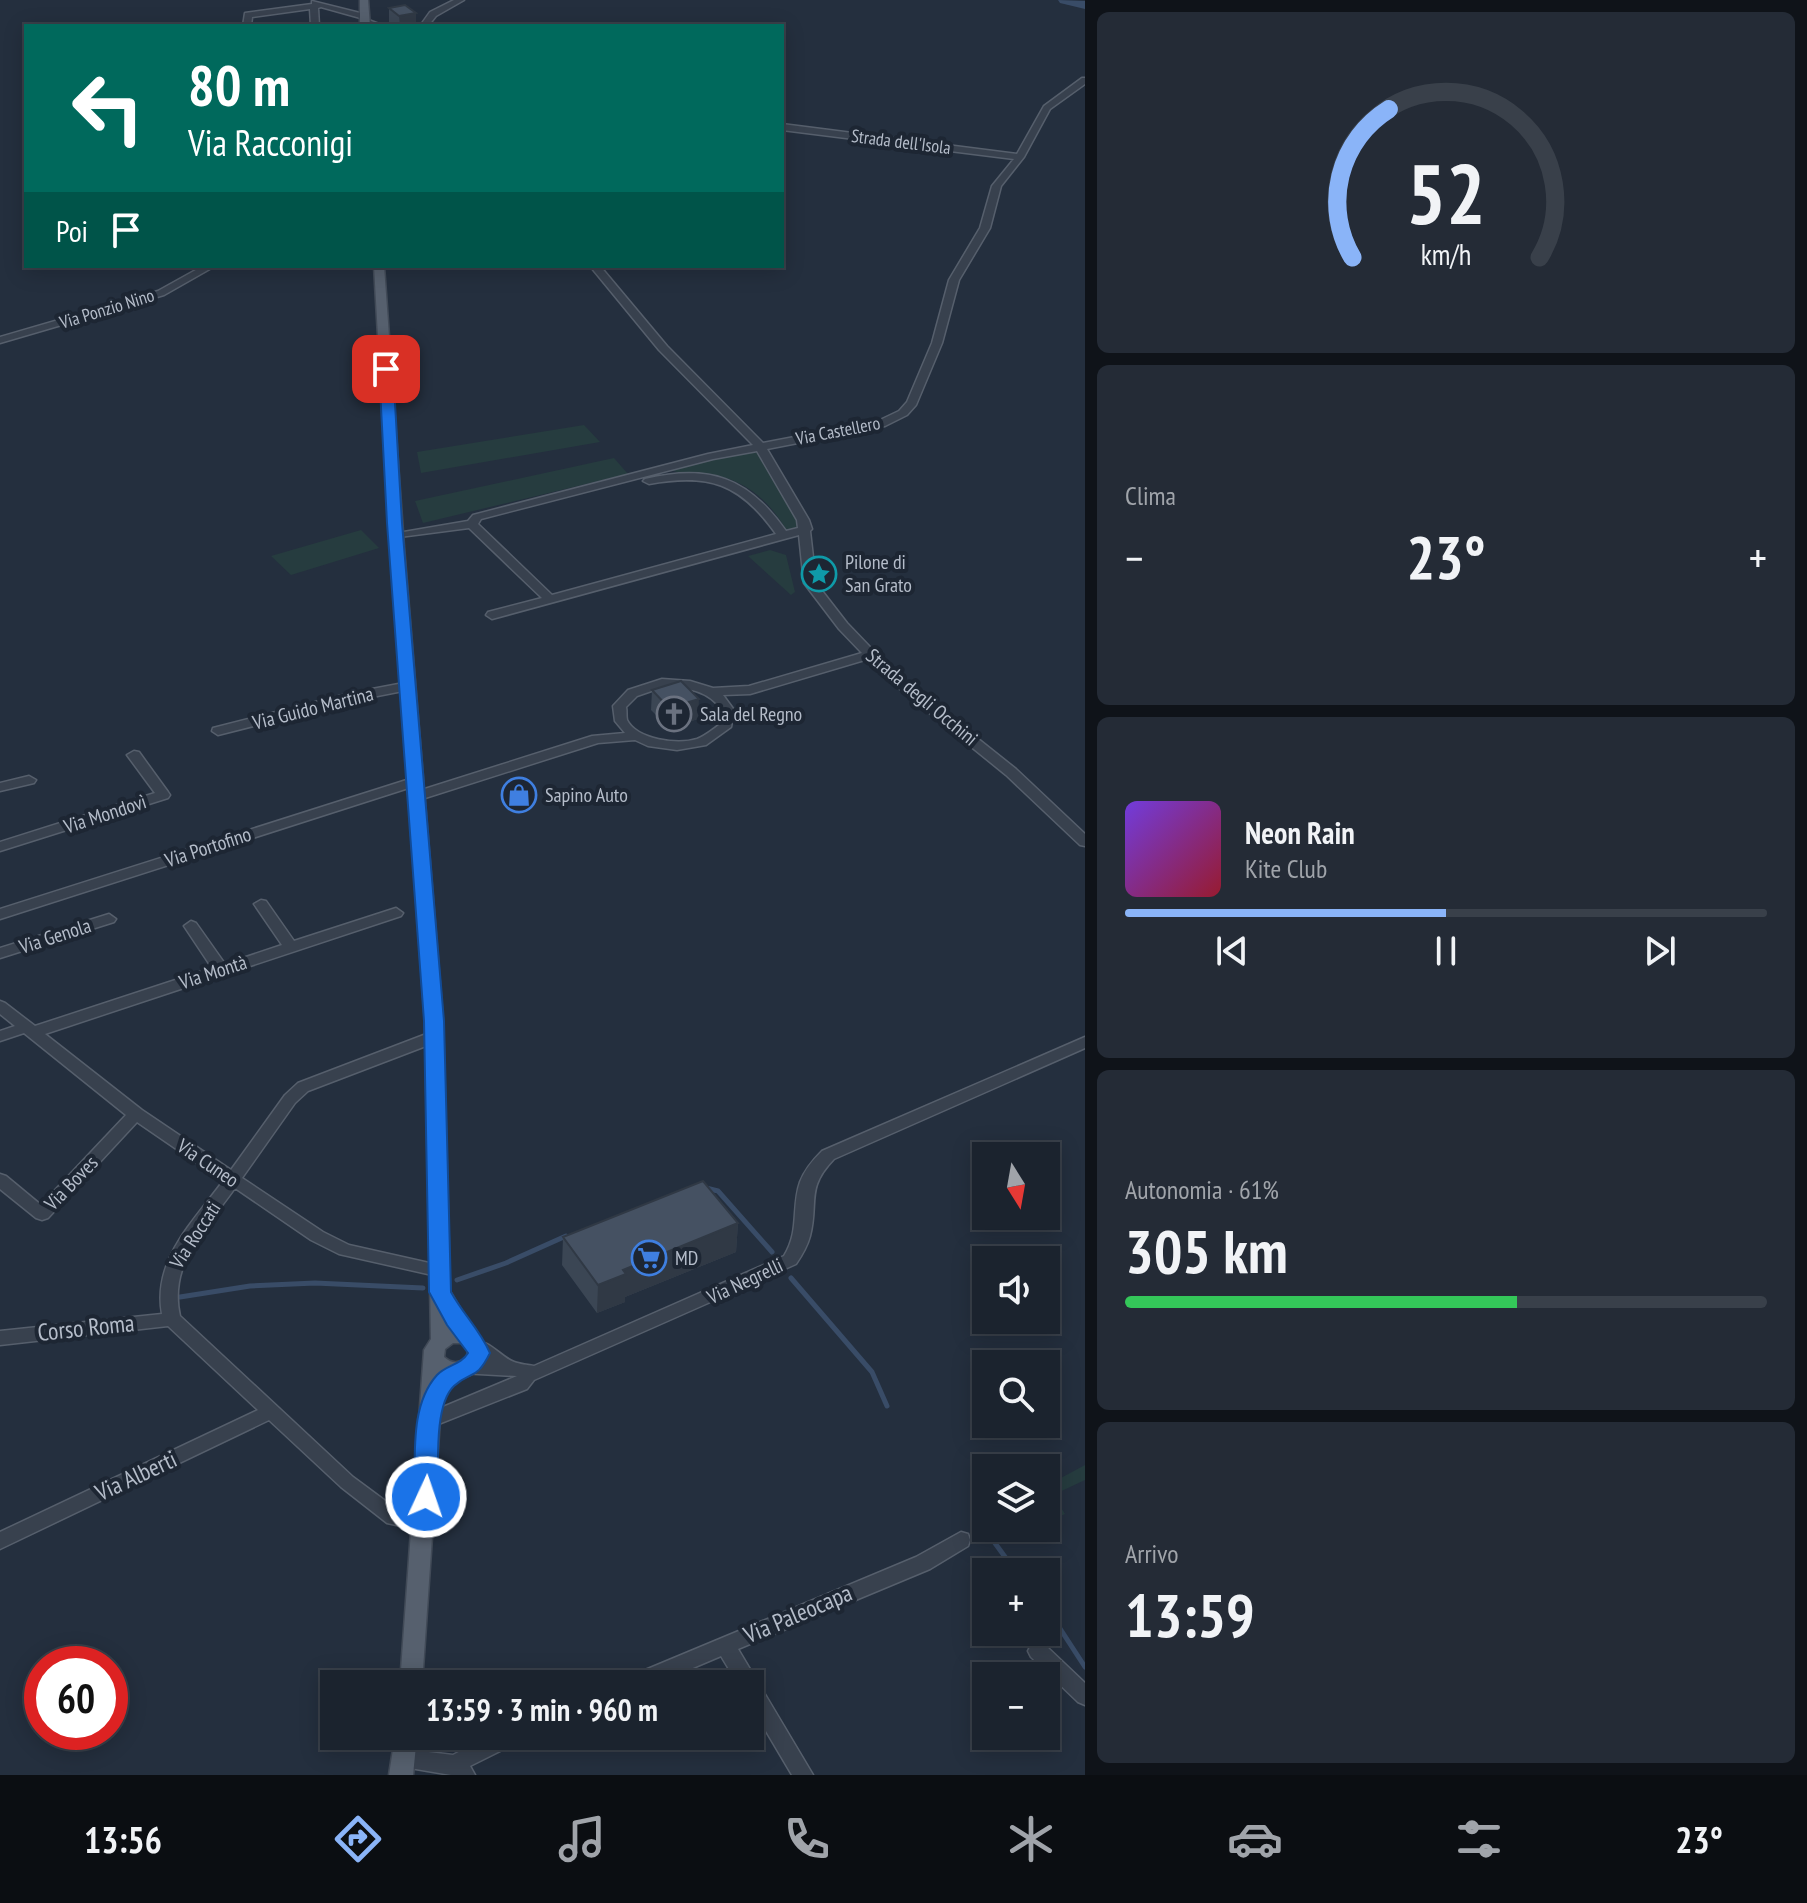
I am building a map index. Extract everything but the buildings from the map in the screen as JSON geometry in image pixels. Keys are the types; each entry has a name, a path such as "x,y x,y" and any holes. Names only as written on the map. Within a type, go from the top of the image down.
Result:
{"main road":[{"path":"364,0 365,21"},
{"path":"379,268 434,1037 441,1340"},
{"path":"430,1412 446,1380 477,1359 473,1342 440,1292"},
{"path":"412,1670 434,1350 441,1340 454,1335 473,1342"},
{"path":"435,1361 445,1369 464,1369"}],"street":[{"path":"304,0 365,21"},
{"path":"426,24 433,14 460,0"},
{"path":"247,24 248,15 318,5"},
{"path":"315,24 318,5"},
{"name":"Via Castellero","path":"396,536 472,524 477,517 488,514 760,446 881,424 903,413 912,403 937,343 954,280 985,228 997,186 1020,157 1047,108 1085,80"},
{"name":"Strada dell'Isola","path":"784,127 1020,157"},
{"name":"Via Ponzio Nino","path":"0,340 161,293 206,268"},
{"name":"Strada degli Occhini","path":"597,268 663,348 760,446 787,489 806,529 810,583 869,655 1011,772 1085,842"},
{"path":"472,524 664,478 690,476 727,482 747,491 767,509 784,536"},
{"path":"472,524 550,599"},
{"path":"492,615 806,529"},
{"path":"634,736 619,721 618,710 622,701 645,686 679,683 711,692 750,690 869,655"},
{"name":"Via Guido Martina","path":"218,731 351,697 409,686"},
{"path":"597,739 634,736 661,745 692,745 707,741 725,727 728,710 750,690"},
{"path":"711,692 728,710"},
{"path":"597,739 619,721"},
{"name":"Via Portofino","path":"0,914 416,788 597,739"},
{"name":"Via Mondovì","path":"0,847 163,795 134,755"},
{"path":"0,787 29,780"},
{"path":"261,904 291,947"},
{"name":"Via Montà","path":"0,1036 28,1030 396,913"},
{"name":"Via Genola","path":"0,953 109,919"},
{"path":"191,926 221,970"},
{"name":"Via Cuneo","path":"0,1006 136,1114 317,1236 345,1250 441,1271"},
{"name":"Via Roccati","path":"172,1319 168,1303 169,1273 176,1258 290,1099 303,1087 434,1037"},
{"name":"Via Negrelli","path":"430,1412 521,1384 529,1374 790,1260 802,1240 808,1177 828,1155 1085,1042"},
{"name":"Via Boves","path":"0,1180 42,1214 136,1114"},
{"path":"172,1319 347,1482 384,1512 394,1518 424,1523"},
{"name":"Corso Roma","path":"0,1338 172,1319"},
{"path":"473,1342 509,1368"},
{"path":"464,1369 509,1368 529,1374"},
{"name":"Via Alberti","path":"0,1541 272,1411"},
{"name":"Via Paleocapa","path":"666,1670 923,1563 961,1540"},
{"path":"725,1645 740,1670"},
{"path":"1038,1651 1085,1696"},
{"path":"764,1710 803,1775"},
{"path":"404,1756 460,1770 479,1750"}],"green space":[{"path":"584,425 600,442 421,473 417,452"},
{"path":"752,450 759,454 798,517 800,527 787,531 763,500 733,481 668,469"},
{"path":"614,458 628,474 423,523 415,501"},
{"path":"361,530 379,548 291,575 271,556"},
{"path":"770,550 786,555 795,592 791,595 748,556"},
{"path":"1085,1465 1085,1480 1060,1492 1060,1478"}],"waterway":[{"path":"1065,0 1085,5"},
{"path":"706,1188 718,1191 772,1252"},
{"path":"457,1280 506,1263 566,1236"},
{"path":"791,1278 872,1372 887,1406"},
{"path":"180,1297 250,1286 315,1283 423,1288"},
{"path":"994,1542 1006,1558"},
{"path":"1060,1629 1085,1667"}],"place":[{"name":"Pilone di San Grato","path":"819,574"},
{"name":"Sala del Regno","path":"674,714"},
{"name":"Sapino Auto","path":"519,795"},
{"name":"MD","path":"649,1258"}],"route":[{"path":"386,369 434,1021 440,1292 479,1353 473,1364 446,1380 430,1405 426,1497"}]}
